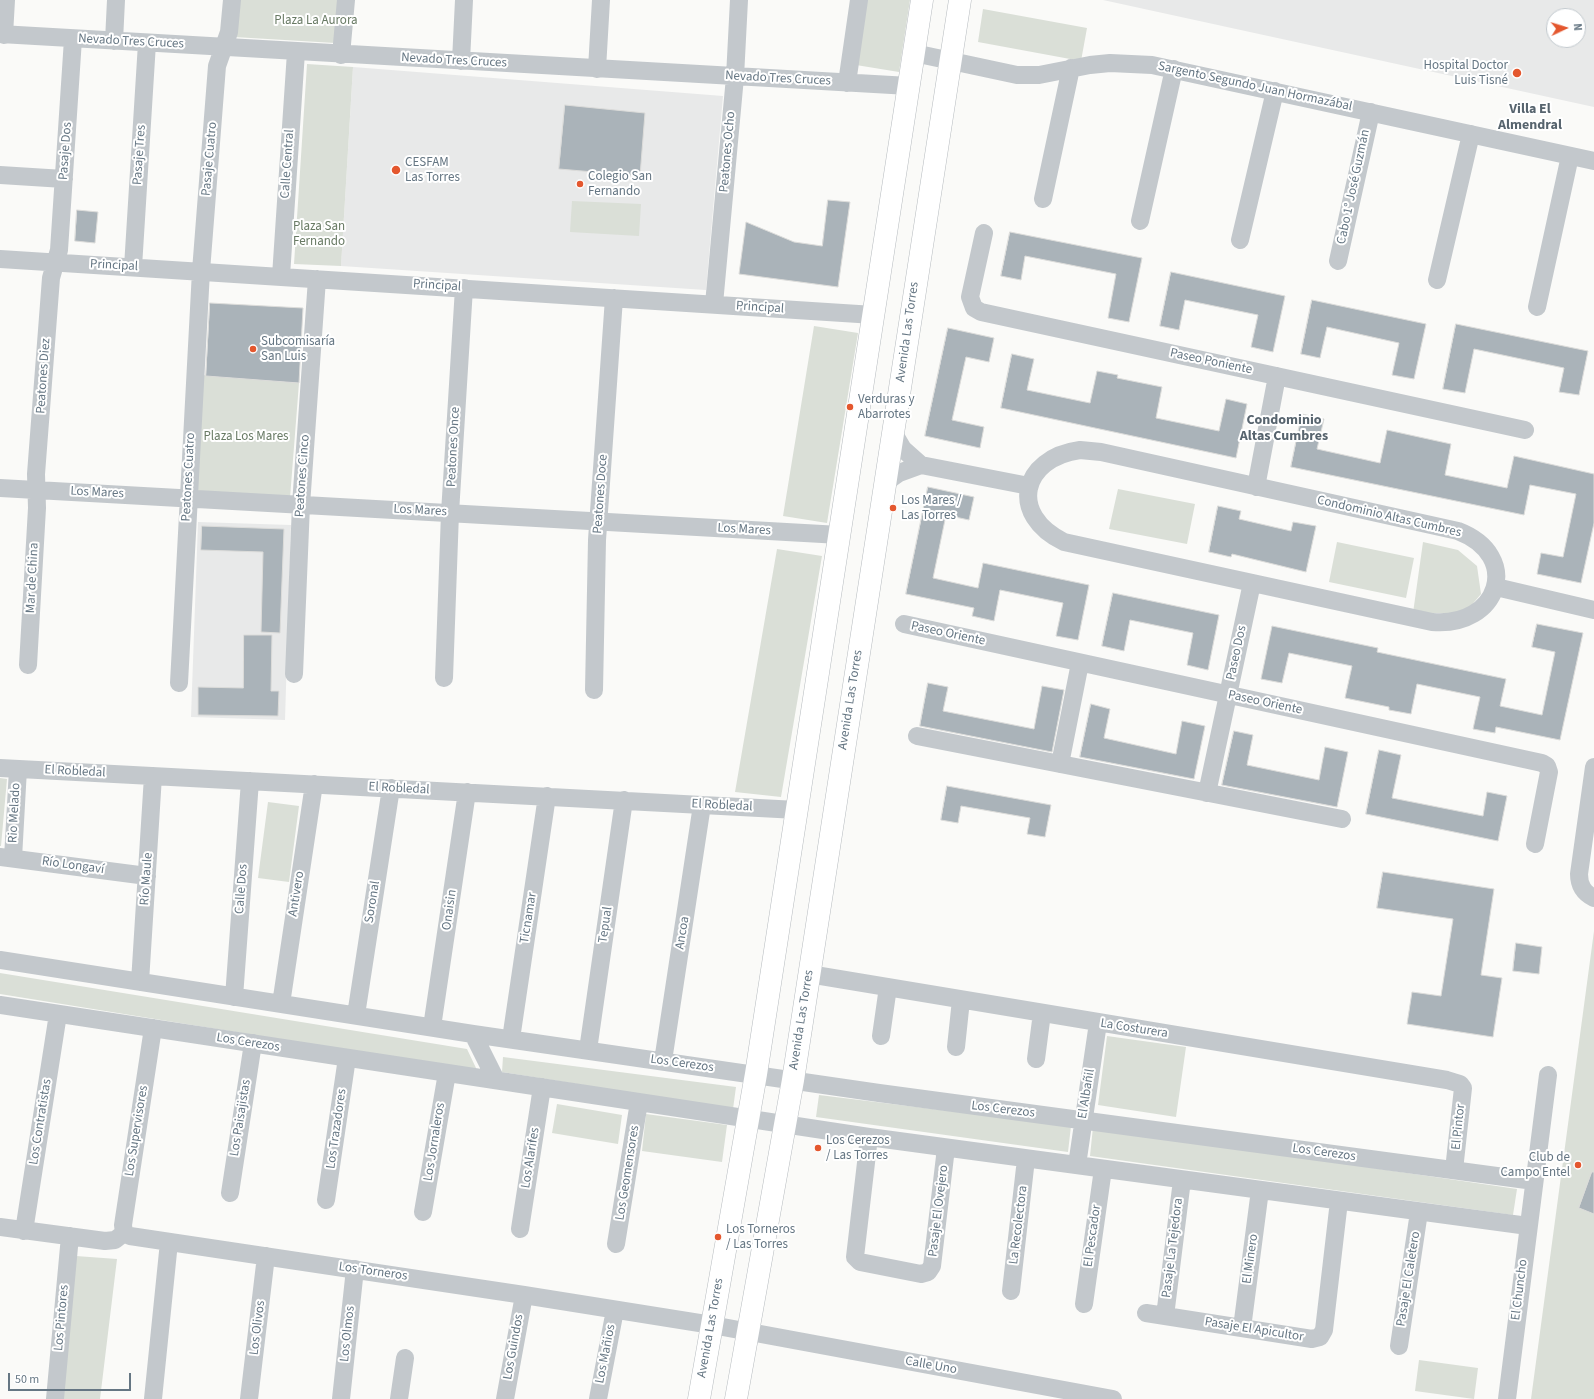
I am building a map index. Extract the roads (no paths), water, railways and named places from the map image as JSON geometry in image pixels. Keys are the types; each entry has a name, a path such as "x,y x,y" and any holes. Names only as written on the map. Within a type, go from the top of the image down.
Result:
{"main road":[{"name":"Avenida Las Torres","path":"698,1399 749,1118 798,810 922,0"},
{"name":"Avenida Las Torres","path":"736,1399 786,1124 914,288 960,0"},
{"path":"879,283 890,279 899,280 914,288"},
{"path":"836,564 843,572 853,577 864,576 871,571"}],"street":[{"path":"2,34 6,0"},
{"path":"114,41 116,0"},
{"path":"223,48 229,32 232,0"},
{"path":"341,54 346,0"},
{"path":"461,61 464,0"},
{"path":"596,69 601,0"},
{"name":"Peatones Ocho","path":"714,304 735,77 739,0"},
{"path":"847,83 859,0"},
{"name":"Nevado Tres Cruces","path":"2,34 223,48 909,86"},
{"name":"Pasaje Dos","path":"56,262 59,250 73,39"},
{"name":"Pasaje Tres","path":"133,267 147,43"},
{"name":"Pasaje Cuatro","path":"201,271 217,66 223,48"},
{"name":"Calle Central","path":"281,276 296,52"},
{"name":"Sargento Segundo Juan Hormazábal","path":"914,53 1017,75 1039,75 1071,68 1110,63 1129,63 1174,69 1594,161"},
{"path":"1043,199 1071,68"},
{"path":"1140,221 1174,69"},
{"path":"1240,240 1275,91"},
{"name":"Cabo 1° José Guzmán","path":"1338,261 1371,112"},
{"path":"1437,280 1471,134"},
{"path":"1537,307 1570,156"},
{"path":"0,175 64,179"},
{"name":"Paseo Poniente","path":"984,233 970,297 972,304 977,310 1525,430"},
{"name":"Principal","path":"0,259 874,315"},
{"name":"Peatones Diez","path":"37,490 51,278 56,262"},
{"name":"Peatones Cuatro","path":"179,683 201,271"},
{"name":"Peatones Cinco","path":"294,674 301,505 317,279"},
{"name":"Peatones Once","path":"444,678 450,513 464,288"},
{"name":"Peatones Doce","path":"594,690 596,561 614,298"},
{"path":"1256,487 1277,376"},
{"path":"893,432 903,449 921,464 1029,486 1029,504 1034,519 1044,530 1064,542 1442,623 1462,620 1477,612 1488,602 1496,587 1594,610"},
{"name":"Condominio Altas Cumbres","path":"1029,486 1036,474 1046,463 1061,454 1080,450 1101,452 1466,534 1482,546 1488,553 1495,569 1496,587"},
{"path":"885,483 899,473 921,464"},
{"name":"Los Mares","path":"0,488 840,535"},
{"name":"Mar de China","path":"28,665 37,490"},
{"name":"Paseo Dos","path":"1207,793 1252,583"},
{"name":"Paseo Oriente","path":"904,624 1545,764 1549,772 1535,844"},
{"path":"1060,764 1080,663"},
{"path":"917,736 1342,819"},
{"name":"El Robledal","path":"0,768 798,810"},
{"name":"Rio Melado","path":"6,857 18,769"},
{"name":"Río Maule","path":"140,982 153,776"},
{"path":"1593,778 1579,874 1580,886 1585,893 1594,898"},
{"name":"Calle Dos","path":"234,997 250,781"},
{"name":"Antivero","path":"281,1004 314,784"},
{"name":"Soronal","path":"356,1015 391,788"},
{"name":"Onaisin","path":"432,1027 467,792"},
{"name":"Ticnamar","path":"511,1039 547,796"},
{"name":"Tepual","path":"588,1050 624,800"},
{"name":"Ancoa","path":"663,1061 702,805"},
{"name":"Río Longaví","path":"6,857 147,876"},
{"name":"Los Cerezos","path":"0,960 473,1034 793,1080 1534,1181"},
{"name":"La Costurera","path":"809,974 1447,1080 1460,1084"},
{"path":"881,1036 888,987"},
{"path":"956,1047 961,1000"},
{"name":"Los Cerezos","path":"0,1005 869,1137 1528,1226"},
{"path":"1036,1059 1042,1013"},
{"name":"Los Contratistas","path":"24,1231 58,1014"},
{"name":"El Albañil","path":"1077,1165 1098,1023"},
{"name":"Los Supervisores","path":"124,1233 123,1225 152,1028"},
{"path":"473,1034 496,1080"},
{"name":"Los Paisajistas","path":"230,1192 253,1043"},
{"name":"Los Trazadores","path":"326,1200 347,1058"},
{"name":"Los Jornaleros","path":"424,1212 447,1073"},
{"name":"El Chuncho","path":"1507,1399 1548,1075"},
{"name":"El Pintor","path":"1454,1170 1463,1088 1460,1084"},
{"name":"Los Alarifes","path":"520,1229 542,1087"},
{"name":"Los Geomensores","path":"616,1244 639,1102"},
{"name":"Pasaje El Ovejero","path":"869,1137 856,1256 860,1262 864,1264 921,1274 928,1272 932,1266 946,1148"},
{"name":"La Recolectora","path":"1011,1291 1026,1158"},
{"name":"El Pescador","path":"1084,1304 1103,1169"},
{"name":"Pasaje La Tejedora","path":"1165,1316 1182,1180"},
{"name":"El Minero","path":"1242,1328 1260,1190"},
{"name":"Pasaje El Apicultor","path":"1146,1313 1316,1339 1323,1334 1339,1201"},
{"name":"Pasaje El Caletero","path":"1399,1346 1419,1212"},
{"path":"0,1227 110,1241 120,1237 124,1233"},
{"name":"Los Torneros","path":"124,1233 130,1236 524,1295 748,1332"},
{"name":"Los Pintores","path":"55,1399 70,1236"},
{"path":"153,1399 169,1242"},
{"name":"Los Olivos","path":"249,1399 266,1256"},
{"name":"Los Olmos","path":"341,1399 355,1269"},
{"name":"Los Guindos","path":"505,1399 524,1295"},
{"name":"Los Mañios","path":"598,1399 615,1310"},
{"name":"Calle Uno","path":"748,1332 1113,1399"},
{"path":"399,1399 404,1358"}],"place":[{"name":"Hospital Doctor Luis Tisné","path":"1517,73"},
{"name":"CESFAM Las Torres","path":"396,170"},
{"name":"Colegio San Fernando","path":"580,184"},
{"name":"Subcomisaría San Luis","path":"253,349"},
{"name":"Verduras y Abarrotes","path":"850,407"},
{"name":"Los Mares / Las Torres","path":"893,508"},
{"name":"Los Cerezos / Las Torres","path":"818,1148"},
{"name":"Club de Campo Entel","path":"1578,1165"},
{"name":"Los Torneros / Las Torres","path":"718,1237"}],"district":[{"name":"Villa El Almendral","path":"1530,118"},
{"name":"Condominio Altas Cumbres","path":"1284,430"}],"park label":[{"name":"Plaza La Aurora","path":"316,21"},
{"name":"Plaza San Fernando","path":"319,234"},
{"name":"Plaza Los Mares","path":"246,437"}]}
